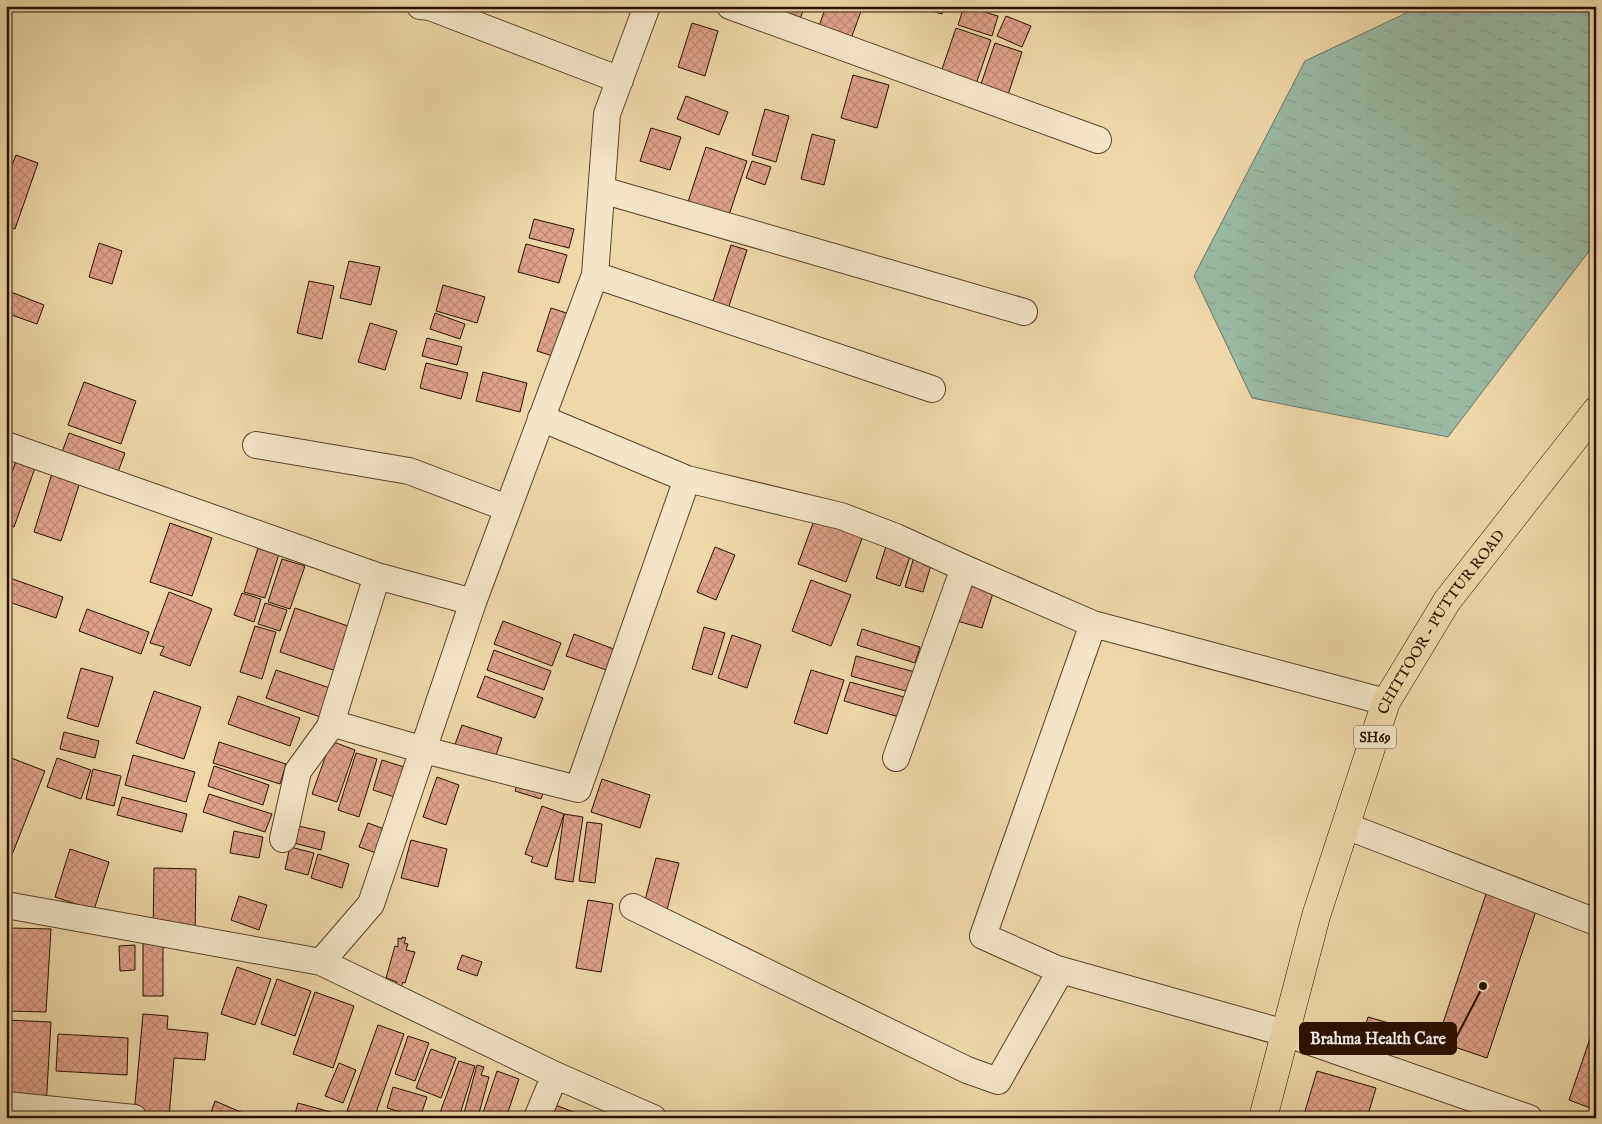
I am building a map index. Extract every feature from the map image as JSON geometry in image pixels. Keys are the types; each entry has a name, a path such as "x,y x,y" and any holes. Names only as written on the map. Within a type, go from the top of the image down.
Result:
{"main road":[{"name":"CHITTOOR - PUTTUR ROAD","path":"1263,1118 1316,916 1386,702 1448,601 1596,411"}],"street":[{"path":"321,962 372,904 473,602 595,275 608,114 647,6"},
{"path":"730,6 1098,140"},
{"path":"427,7 620,80"},
{"path":"602,190 1024,312"},
{"path":"595,275 932,388"},
{"path":"541,418 687,479 842,516 896,537 1093,624 1386,702"},
{"path":"6,445 377,576 473,602"},
{"path":"256,445 410,471 507,508"},
{"path":"332,724 424,750 578,789 687,479"},
{"path":"896,758 964,568"},
{"path":"283,839 298,771 332,724 377,576"},
{"path":"1093,624 983,936 1061,970 1285,1033 1529,1118"},
{"path":"1346,826 1596,922"},
{"path":"6,905 321,962 555,1075 653,1118"},
{"path":"632,907 967,1070 998,1081 1061,970"},
{"path":"537,1118 555,1075"},
{"path":"6,1105 134,1118"}],"water":[{"path":"1421,6 1596,6 1596,242 1448,437 1252,398 1194,276 1305,61"}],"building":[{"path":"775,6 805,6 798,24 772,13"},
{"path":"826,6 863,6 849,44 817,32"},
{"path":"914,6 945,6 942,14"},
{"path":"964,6 998,16 992,36 958,25"},
{"path":"1006,16 1031,26 1022,47 997,36"},
{"path":"692,23 718,31 705,76 678,67"},
{"path":"956,28 991,40 975,87 940,75"},
{"path":"995,43 1022,52 1006,101 989,95 992,87 981,84"},
{"path":"853,75 889,85 877,128 841,118"},
{"path":"686,96 728,112 719,135 677,119"},
{"path":"765,109 789,116 776,162 752,155"},
{"path":"651,128 681,137 670,170 640,161"},
{"path":"812,134 835,140 824,185 801,179"},
{"path":"706,147 747,161 729,215 688,202"},
{"path":"16,155 38,163 15,229 6,226 6,181"},
{"path":"752,161 771,167 765,185 746,178"},
{"path":"534,219 574,229 569,248 529,238"},
{"path":"99,243 122,251 112,284 89,277"},
{"path":"526,244 567,255 559,283 518,272"},
{"path":"731,245 747,250 728,309 712,304"},
{"path":"349,261 380,267 371,305 340,298"},
{"path":"309,281 334,286 322,339 297,333"},
{"path":"443,285 485,297 477,323 436,311"},
{"path":"6,290 44,305 37,324 6,313"},
{"path":"551,308 582,318 568,361 537,351"},
{"path":"435,313 465,324 460,339 430,329"},
{"path":"370,323 397,331 385,370 358,362"},
{"path":"427,338 462,347 457,365 422,356"},
{"path":"426,363 468,373 461,399 420,388"},
{"path":"483,372 527,383 520,412 476,401"},
{"path":"84,382 136,401 121,444 68,425"},
{"path":"69,433 125,453 114,483 58,463"},
{"path":"16,461 35,468 14,527 6,524 6,489"},
{"path":"53,470 81,479 61,541 34,532"},
{"path":"816,515 864,533 846,582 798,564"},
{"path":"170,523 212,538 192,596 150,582"},
{"path":"888,540 913,548 900,586 876,578"},
{"path":"715,547 735,555 716,600 697,592"},
{"path":"258,548 279,554 265,598 244,592"},
{"path":"914,557 932,562 923,592 905,587"},
{"path":"282,559 305,566 290,609 268,602"},
{"path":"10,578 63,597 56,618 6,601 6,588"},
{"path":"811,580 851,595 831,646 792,631"},
{"path":"968,585 993,593 982,628 957,621"},
{"path":"169,592 212,609 190,666 160,655 164,647 150,643"},
{"path":"242,593 261,599 254,622 234,615"},
{"path":"265,603 287,610 280,631 258,624"},
{"path":"295,608 354,628 339,672 280,652"},
{"path":"87,609 149,632 141,654 79,631"},
{"path":"503,621 561,643 552,666 494,644"},
{"path":"255,626 276,632 262,679 240,672"},
{"path":"704,627 725,633 712,675 692,669"},
{"path":"862,629 920,647 915,663 857,645"},
{"path":"574,634 619,651 612,672 566,656"},
{"path":"732,635 761,645 747,688 718,678"},
{"path":"494,650 551,671 544,690 487,670"},
{"path":"856,656 915,672 909,692 851,676"},
{"path":"81,668 113,677 98,727 67,718"},
{"path":"276,670 336,690 326,719 266,698"},
{"path":"811,670 844,680 827,734 794,723"},
{"path":"485,676 543,698 535,718 477,697"},
{"path":"850,682 904,697 899,717 844,701"},
{"path":"154,691 201,707 184,759 136,743"},
{"path":"238,696 300,718 290,746 228,724"},
{"path":"462,725 502,738 489,775 449,761"},
{"path":"64,732 99,741 95,758 60,749"},
{"path":"331,741 355,750 337,802 312,794"},
{"path":"219,742 286,764 280,784 213,763"},
{"path":"356,753 377,759 359,817 338,810"},
{"path":"133,755 195,772 186,802 125,785"},
{"path":"6,756 45,771 6,870"},
{"path":"57,758 91,770 81,799 47,787"},
{"path":"382,760 423,773 413,803 373,790"},
{"path":"214,766 269,785 263,805 208,786"},
{"path":"93,769 121,776 114,806 86,799"},
{"path":"520,776 546,783 541,799 515,791"},
{"path":"437,777 459,785 446,825 423,817"},
{"path":"602,779 650,795 640,828 591,812"},
{"path":"209,794 272,814 265,832 203,812"},
{"path":"122,797 187,814 182,832 117,815"},
{"path":"542,806 564,814 547,867 531,862 533,857 525,854"},
{"path":"564,814 583,817 573,882 555,879"},
{"path":"587,822 602,824 595,883 579,881"},
{"path":"368,823 390,831 382,855 359,847"},
{"path":"294,825 325,832 321,850 290,842"},
{"path":"234,831 263,837 259,858 230,853"},
{"path":"411,840 447,849 438,887 401,878"},
{"path":"290,847 314,853 308,875 285,869"},
{"path":"70,849 109,862 94,910 55,897"},
{"path":"318,854 349,864 342,888 311,878"},
{"path":"656,858 679,863 667,910 644,904"},
{"path":"154,868 196,869 195,935 153,935"},
{"path":"1489,885 1539,902 1487,1058 1437,1041"},
{"path":"239,896 267,905 259,930 231,920"},
{"path":"588,900 613,904 601,972 576,968"},
{"path":"10,928 51,929 46,1012 6,1011"},
{"path":"402,937 406,938 404,943 408,944 406,950 415,952 405,983 403,982 399,993 395,988 397,982 386,978 395,946 398,947 398,938 402,939"},
{"path":"143,943 163,943 163,996 143,996"},
{"path":"135,945 135,970 120,971 119,946"},
{"path":"462,955 482,962 477,976 457,969"},
{"path":"237,967 271,979 255,1025 221,1014"},
{"path":"277,979 311,991 295,1036 261,1024"},
{"path":"315,992 354,1006 333,1068 293,1054"},
{"path":"143,1014 168,1016 167,1029 208,1033 205,1060 174,1058 169,1117 134,1115"},
{"path":"1368,1017 1406,1028 1399,1052 1361,1041"},
{"path":"6,1020 51,1022 46,1107 6,1105"},
{"path":"1596,1021 1596,1100 1593,1109 1569,1100"},
{"path":"378,1025 404,1034 374,1118 367,1118 347,1111"},
{"path":"58,1034 128,1038 127,1075 56,1071"},
{"path":"408,1036 429,1043 415,1081 395,1074"},
{"path":"431,1049 456,1058 441,1098 416,1088"},
{"path":"459,1061 475,1066 460,1114 469,1118 438,1118"},
{"path":"339,1063 356,1070 343,1103 325,1096"},
{"path":"477,1065 484,1067 481,1075 489,1077 478,1117 464,1113"},
{"path":"497,1071 519,1079 506,1118 488,1118 482,1116"},
{"path":"1317,1071 1376,1088 1367,1118 1303,1118"},
{"path":"393,1087 427,1097 420,1118 387,1108"},
{"path":"215,1101 255,1118 209,1118"},
{"path":"298,1103 338,1114 337,1118 294,1118"},
{"path":"553,1104 589,1118 548,1118"}],"place":[{"name":"Brahma Health Care","path":"1483,986"}]}
